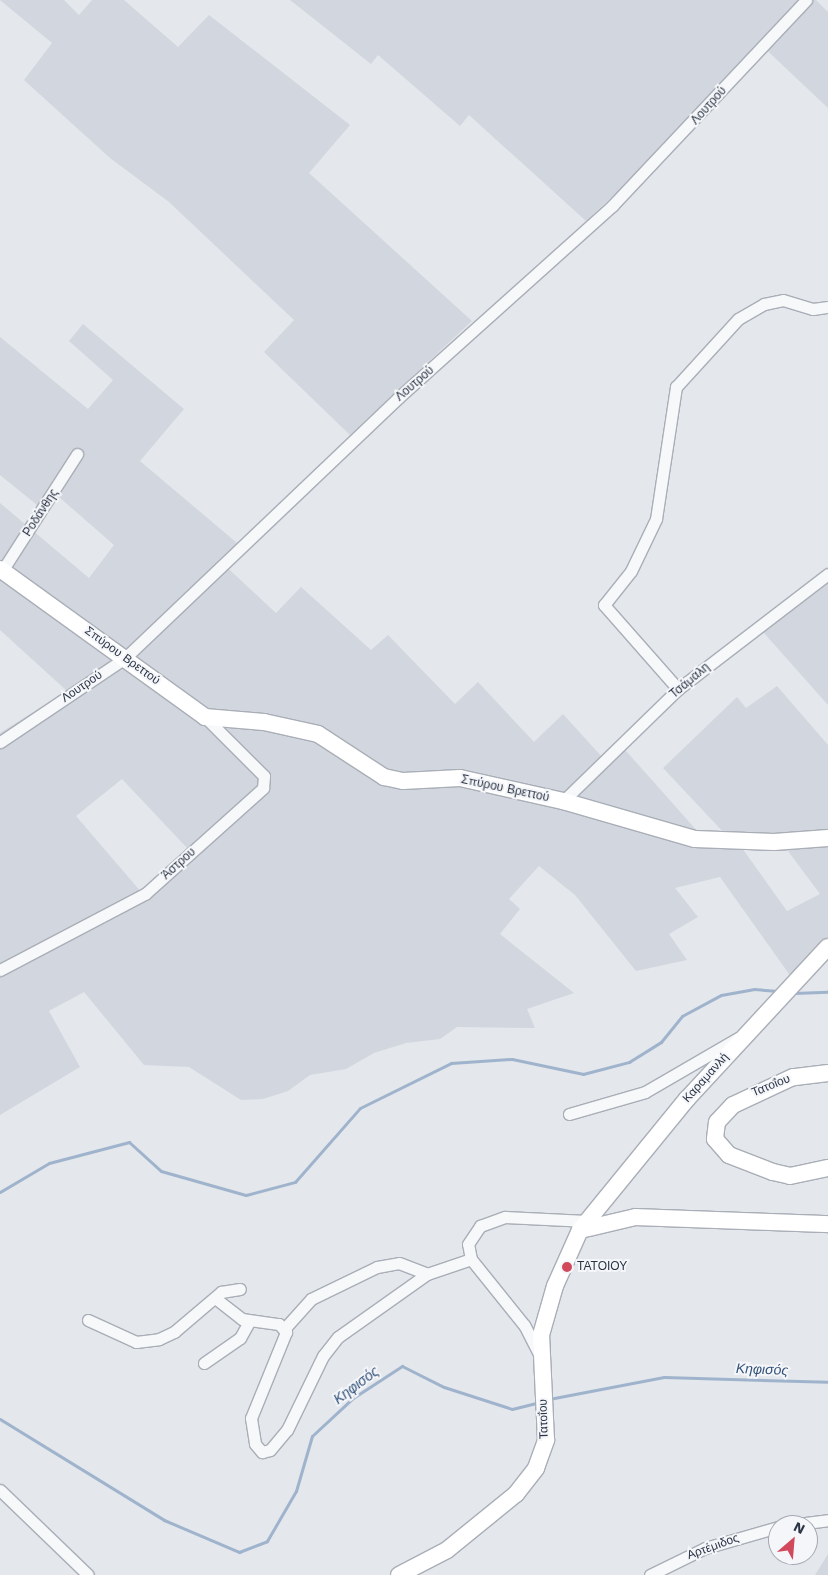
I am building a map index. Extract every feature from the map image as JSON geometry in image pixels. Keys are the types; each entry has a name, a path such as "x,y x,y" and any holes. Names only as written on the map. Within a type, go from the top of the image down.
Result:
{"street":[{"name":"Λουτρού","path":"0,742 125,658 398,398 612,206 806,0"},
{"path":"678,689 604,605 631,571 656,519 676,387 732,325 764,304 783,300 813,309 828,307"},
{"name":"Ροδάνθης","path":"1,570 77,454"},
{"name":"Σπύρου Βρεττού","path":"1,570 205,717 264,722 318,734 393,780 460,778 563,801 695,838 774,842 828,838"},
{"name":"Τσάμαλη","path":"563,801 678,689 828,574"},
{"name":"Άστρου","path":"0,970 145,894 263,788 264,776 205,717"},
{"name":"Καραμανλή","path":"586,1223 618,1182 746,1034 828,947"},
{"path":"569,1114 645,1092 746,1034"},
{"name":"Τατοΐου","path":"828,1073 793,1077 733,1104 717,1122 715,1139 729,1156 773,1172 804,1175 828,1168"},
{"path":"618,1182 614,1199 624,1215"},
{"path":"586,1223 624,1215 645,1219"},
{"path":"538,1352 524,1325 471,1258 471,1236 490,1220 586,1223 622,1218 765,1219 828,1224"},
{"name":"Τατοΐου","path":"399,1575 447,1550 516,1494 541,1459 546,1419 538,1352 555,1286 586,1223"},
{"path":"427,1274 399,1263 377,1267 311,1299 285,1328 285,1337 251,1418 255,1444 262,1452 270,1450 287,1430 323,1356 338,1337 427,1274 471,1258"},
{"path":"88,1320 136,1342 146,1341 174,1332 221,1292 240,1289"},
{"path":"215,1298 229,1312 249,1322 273,1322 285,1328"},
{"path":"204,1363 240,1338 249,1322"},
{"path":"0,1490 88,1575"},
{"name":"Αρτέμιδος","path":"650,1575 705,1548 768,1531"}],"shaded area":[{"path":"0,0 64,0 79,15 92,0 124,0 178,47 209,15 350,125 309,173 472,321 350,435 264,352 294,320 169,202 110,158 24,80 52,43"},
{"path":"290,0 816,0 828,12 828,108 759,43 657,155 586,221 469,115 460,126 378,55 371,64"},
{"path":"83,324 184,409 140,461 237,543 219,560 276,613 301,587 371,650 388,635 455,704 478,682 534,742 563,714 602,757 619,743 699,833 725,834 663,768 737,697 746,708 777,686 828,745 828,956 802,983 789,974 720,877 675,888 698,917 669,934 687,960 636,971 575,895 539,866 509,899 520,909 500,934 574,993 527,1009 535,1028 457,1027 440,1039 406,1043 374,1053 346,1069 310,1075 288,1091 263,1099 241,1100 189,1067 144,1065 84,992 49,1011 80,1067 0,1115 0,733 67,691 0,630 0,503 89,578 114,545 59,497 47,513 0,475 0,337 88,409 113,380 69,341","holes":["122,779 188,849 142,893 76,816","742,848 788,851 820,894 787,911"]},
{"path":"828,569 828,705 756,624"},
{"path":"828,1554 828,1575 815,1575"}],"waterway":[{"path":"0,1192 49,1163 129,1142 161,1171 246,1195 295,1182 360,1108 451,1063 512,1059 583,1074 629,1062 661,1042 682,1016 721,995 754,989 778,991"},
{"path":"794,993 828,992"},
{"name":"Κηφισός","path":"0,1419 164,1520 239,1552 267,1541 296,1491 312,1436 353,1398 402,1366 444,1387 512,1409 540,1402"},
{"name":"Κηφισός","path":"549,1399 664,1377 828,1382"}],"place":[{"name":"ΤΑΤΟΙΟΥ","path":"567,1267"}]}
